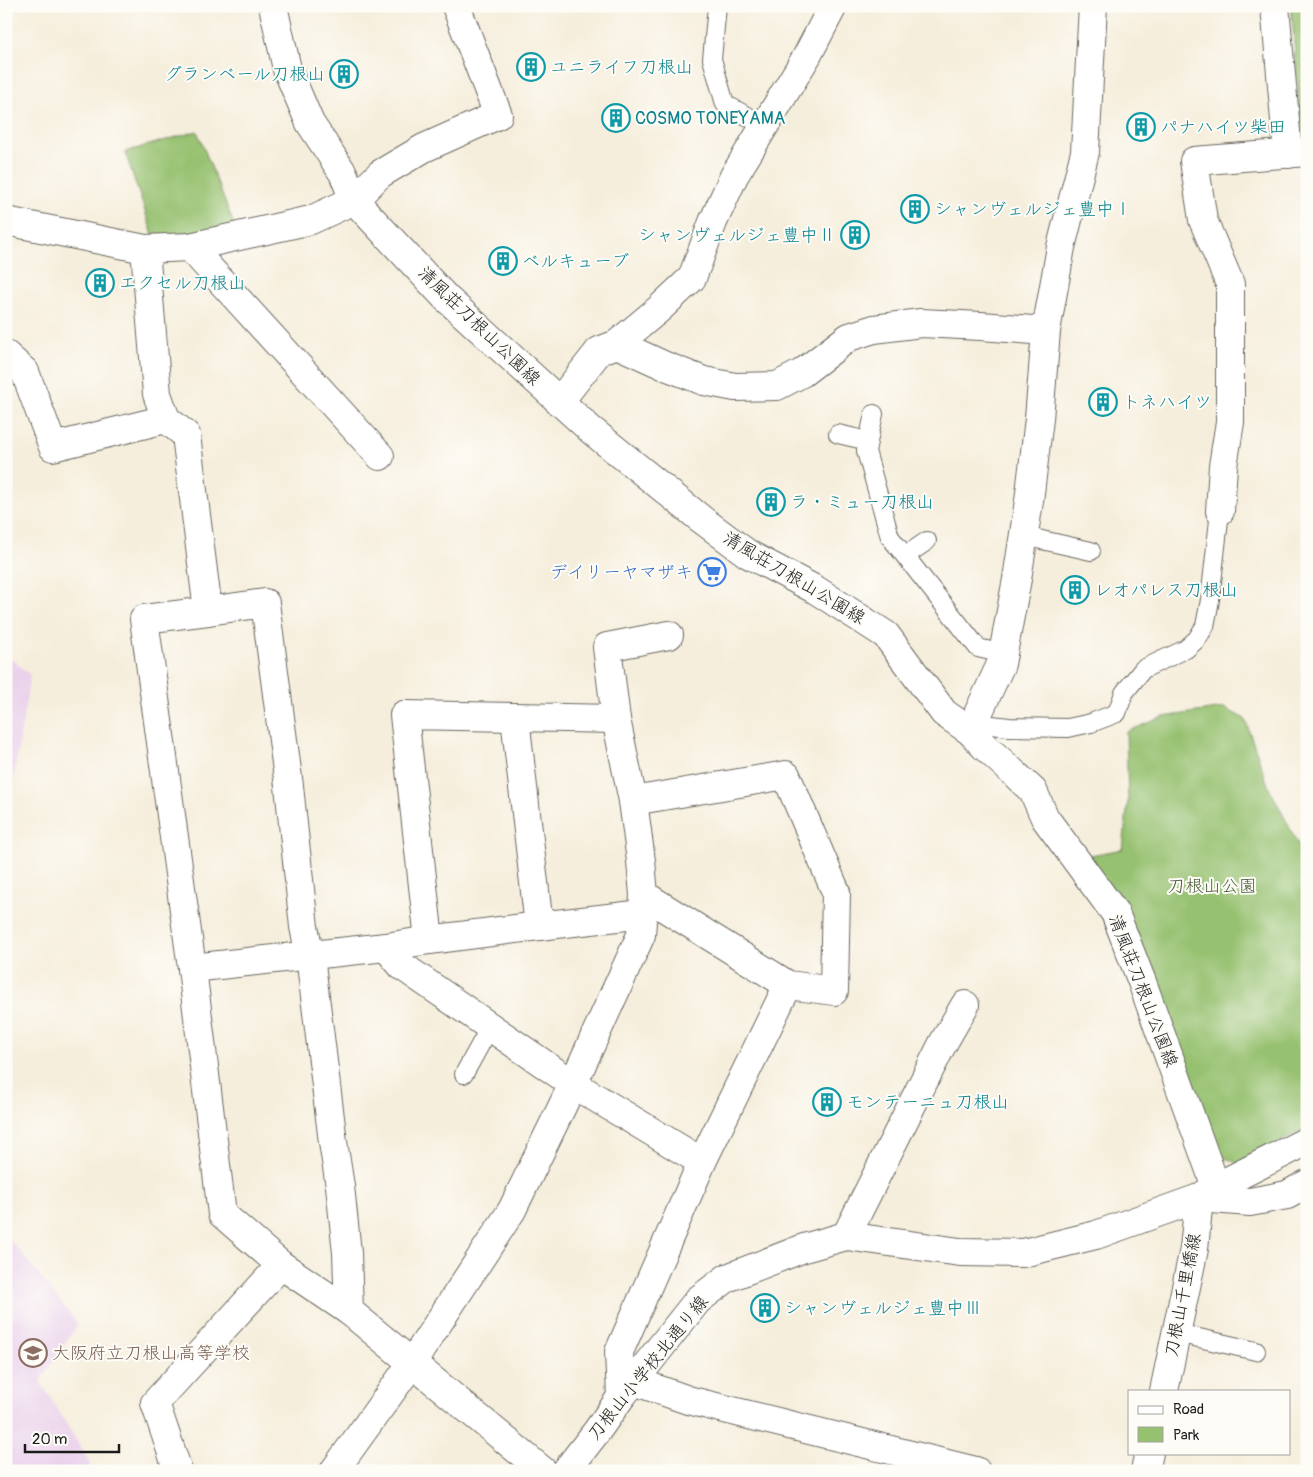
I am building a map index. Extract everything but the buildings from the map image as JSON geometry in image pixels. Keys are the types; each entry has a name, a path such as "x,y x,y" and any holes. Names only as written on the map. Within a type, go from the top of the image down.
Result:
{"street":[{"name":"清風荘刀根山公園線","path":"273,6 287,69 310,123 343,173 354,200 446,298 591,430 701,519 748,554 816,590 886,635 944,713 972,727 984,746 1033,791 1045,818 1115,913 1142,982 1208,1193"},
{"path":"6,221 145,249 190,247 311,220 354,200 380,174 394,165 424,148 498,115 456,6"},
{"path":"559,402 600,351 617,344 660,309 692,278 713,222 734,176 806,56 833,6"},
{"path":"972,727 1001,664 1024,536 1039,420 1046,331 1061,248 1085,152 1093,6"},
{"path":"1220,512 1223,466 1230,422 1230,284 1203,220 1194,161 1297,153 1275,6"},
{"path":"190,247 380,456"},
{"path":"145,249 157,394 166,420 186,435 208,611"},
{"path":"617,344 663,366 704,381 735,387 776,386 802,373 849,337 874,329 921,323 1046,331"},
{"path":"6,355 25,372 52,447 166,420"},
{"path":"349,1311 347,1254 340,1186 310,956 304,927 289,786 265,604 144,619 192,968 222,1214 281,1265 349,1311 543,1471"},
{"path":"334,1471 412,1363 512,1210 573,1084 641,935 644,905 641,861 633,801 616,719 607,647 669,635"},
{"path":"429,940 404,715 616,719"},
{"path":"515,718 540,926"},
{"path":"192,968 386,947 540,926 644,905 788,985 834,990 836,892 786,776 633,801"},
{"path":"386,947 402,966 573,1084 702,1162"},
{"path":"788,985 702,1162 619,1352 628,1389 688,1400 976,1471"},
{"path":"846,1236 938,1053 965,1005"},
{"name":"刀根山小学校北通り線","path":"566,1471 698,1300 727,1278 804,1248 846,1236 960,1252 1023,1253 1096,1235 1208,1193 1307,1142"},
{"path":"1208,1193 1250,1202 1287,1195 1307,1184"},
{"name":"刀根山千里橋線","path":"1164,1390 1194,1249 1208,1193"},
{"path":"178,1471 155,1403 281,1265"},
{"path":"1145,1471 1149,1454"}],"lane":[{"path":"718,6 712,59 725,104 764,126"},
{"path":"874,414 866,451 890,537 978,648 1003,654"},
{"path":"838,434 868,441"},
{"path":"972,727 1068,728 1091,723 1117,713 1124,693 1143,669 1186,649 1197,639 1205,626 1210,600 1220,512"},
{"path":"1024,536 1091,551"},
{"path":"905,556 927,541"},
{"path":"464,1074 490,1027"},
{"path":"1177,1333 1256,1351"}],"shaded area":[{"path":"6,657 13,660 30,675 6,825"},
{"name":"大阪府立刀根山高等学校","path":"6,1234 78,1324 40,1381 89,1461 91,1471 6,1471"}],"green space":[{"path":"1291,6 1307,6 1307,136 1302,134"},
{"path":"197,131 235,227 180,236 153,235 125,152"},
{"name":"刀根山公園","path":"1224,708 1245,719 1268,785 1307,862 1307,1128 1239,1164 1217,1154 1074,858 1123,849 1128,800 1126,732 1163,717"}],"place":[{"name":"ユニライフ刀根山","path":"531,67"},
{"name":"グランベール刀根山","path":"344,74"},
{"name":"COSMO TONEYAMA","path":"616,118"},
{"name":"パナハイツ柴田","path":"1141,127"},
{"name":"シャンヴェルジェ豊中Ⅰ","path":"915,209"},
{"name":"シャンヴェルジェ豊中Ⅱ","path":"855,235"},
{"name":"ベルキューブ","path":"503,261"},
{"name":"エクセル刀根山","path":"100,283"},
{"name":"トネハイツ","path":"1103,402"},
{"name":"ラ・ミュー刀根山","path":"771,502"},
{"name":"デイリーヤマザキ","path":"712,572"},
{"name":"レオパレス刀根山","path":"1075,590"},
{"name":"モンテーニュ刀根山","path":"827,1102"},
{"name":"シャンヴェルジェ豊中Ⅲ","path":"765,1308"},
{"name":"大阪府立刀根山高等学校","path":"33,1353"}]}
